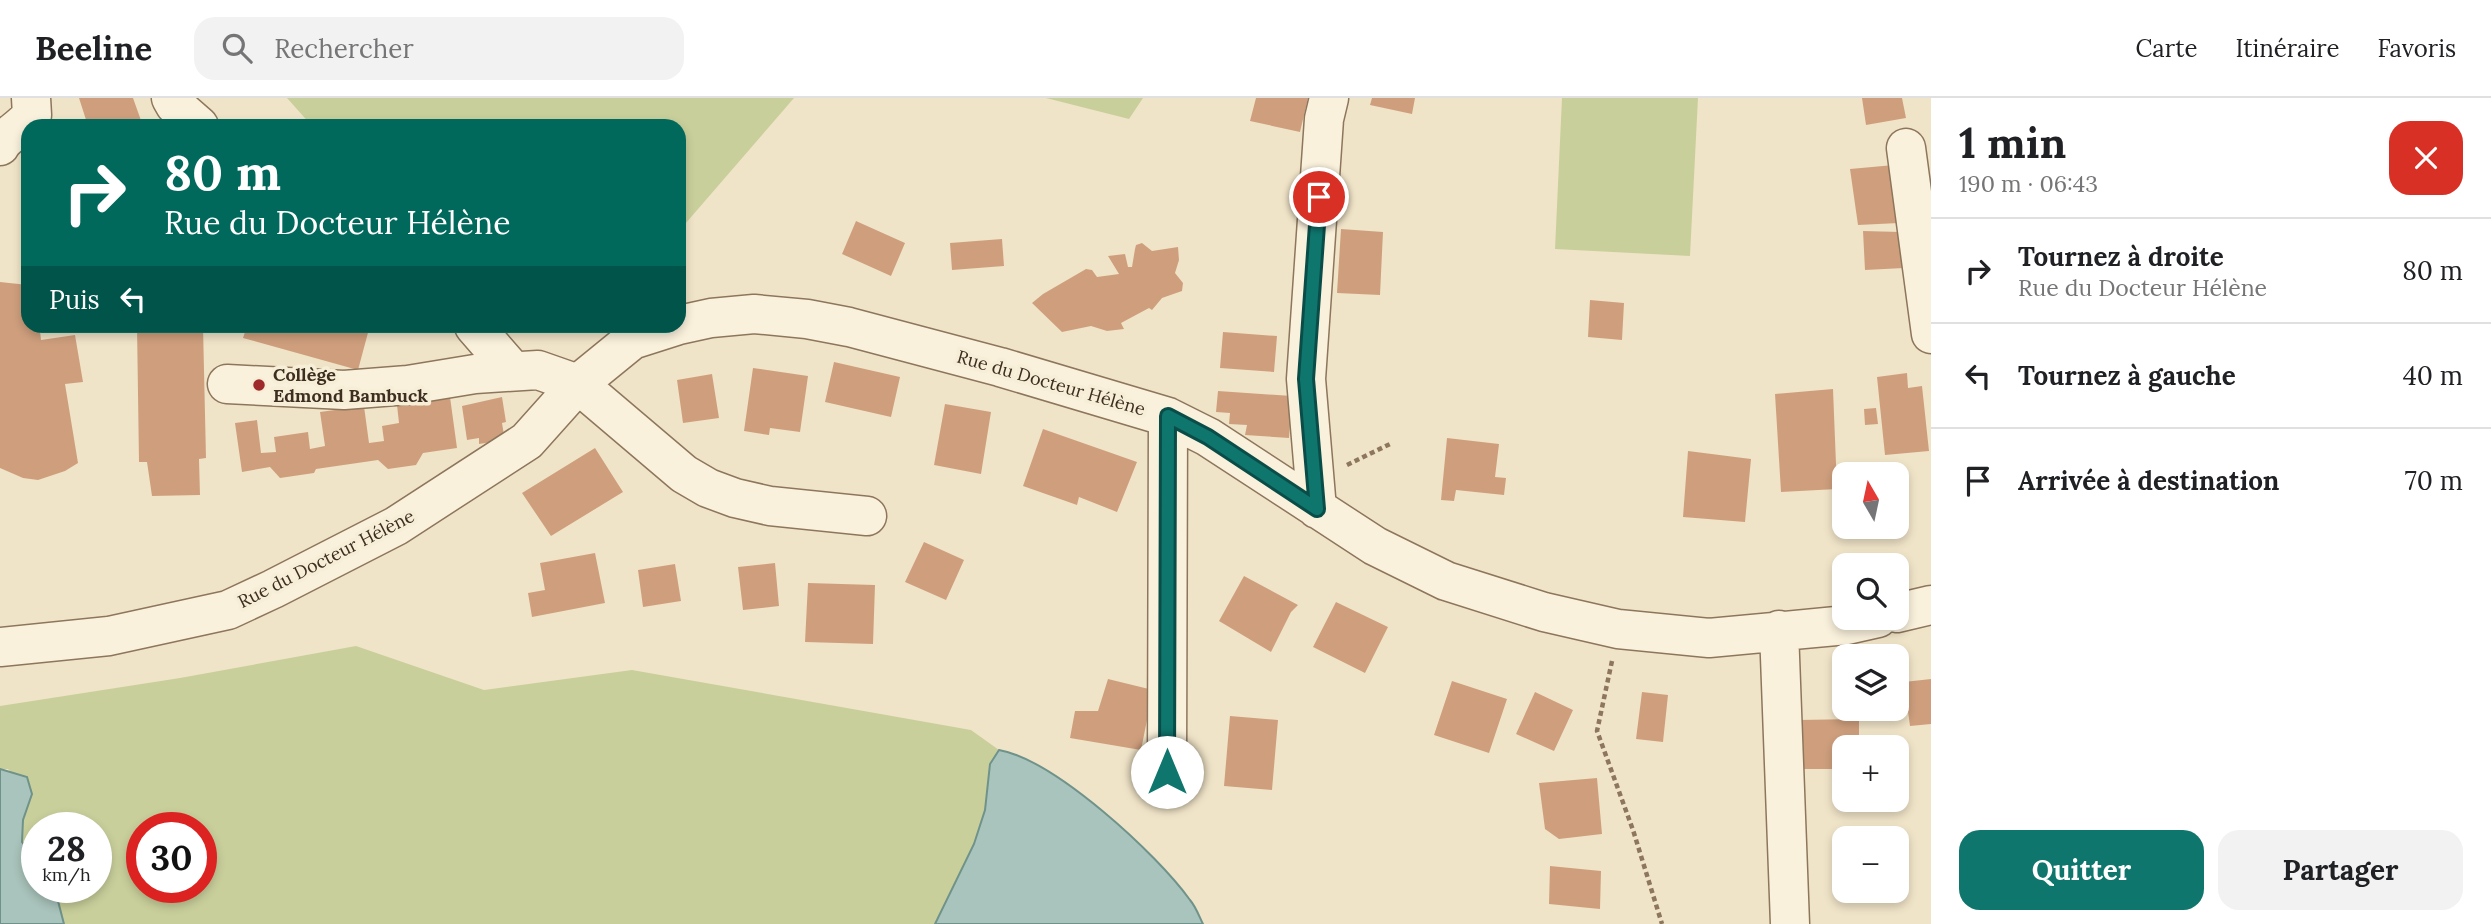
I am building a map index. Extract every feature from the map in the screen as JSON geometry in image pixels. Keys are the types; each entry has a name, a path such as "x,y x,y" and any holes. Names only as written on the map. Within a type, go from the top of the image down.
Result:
{"street":[{"path":"29,119 32,115 30,98"},
{"path":"171,98 191,119"},
{"path":"1316,495 1306,379 1324,119 1329,98"},
{"path":"1,142 21,128"},
{"path":"1906,148 1931,334"},
{"name":"Rue du Docteur Hélène","path":"686,323 754,314 807,319 849,327 1168,416 1316,495 1375,547 1446,581 1544,612 1618,629 1709,638 1832,626"},
{"path":"480,333 513,371"},
{"name":"Rue du Docteur Hélène","path":"8,638 109,636 228,610 273,589 396,526 527,441 578,384 632,340 653,333"},
{"path":"227,384 344,390 408,385 475,374 538,370 578,384 684,474 708,488 770,506 867,516"},
{"path":"1167,772 1168,416"},
{"path":"1909,610 1931,605"},
{"path":"1779,630 1790,924"}],"path":[{"path":"1316,495 1390,444"},
{"path":"1618,629 1597,731 1633,830 1662,924"}],"green space":[{"path":"287,98 794,98 686,223 686,119 306,119"},
{"path":"1046,98 1143,98 1129,119"},
{"path":"1562,98 1698,98 1690,256 1555,249"},
{"path":"356,646 484,690 632,670 971,730 999,750 990,764 985,810 974,844 935,924 64,924 59,903 112,903 112,812 26,812 32,794 8,769 0,769 0,706 180,678"}],"water":[{"path":"999,750 1022,757 1048,771 1130,835 1175,881 1194,906 1203,924 935,924 974,844 985,810 990,764"},
{"path":"0,769 27,777 32,794 26,812 21,812 21,903 59,903 64,924 0,924"}],"building":[{"path":"79,98 133,98 140,119 86,119"},
{"path":"1256,98 1308,98 1300,132 1250,121"},
{"path":"1372,98 1415,98 1412,114 1370,105"},
{"path":"1862,98 1902,98 1906,118 1866,125"},
{"path":"1894,165 1899,223 1858,225 1850,169"},
{"path":"856,221 905,243 891,276 842,254"},
{"path":"1341,229 1383,232 1380,295 1337,293"},
{"path":"1863,231 1901,232 1904,268 1865,270"},
{"path":"1002,239 1004,266 952,270 950,243"},
{"path":"1142,243 1152,251 1178,247 1179,260 1175,273 1183,283 1182,291 1162,298 1152,310 1149,308 1121,323 1124,329 1107,331 1091,326 1062,332 1032,303 1086,269 1092,270 1097,277 1119,274 1108,256 1125,254 1128,267 1132,267 1136,245"},
{"path":"0,282 21,284 21,333 40,333 41,340 75,335 83,382 65,384 78,463 65,471 38,480 23,478 0,468"},
{"path":"1590,300 1624,303 1622,340 1588,337"},
{"path":"1223,332 1277,336 1274,372 1220,368"},
{"path":"137,333 203,333 206,458 199,459 200,495 152,496 147,462 139,462"},
{"path":"245,333 368,333 358,370 243,338"},
{"path":"834,362 900,377 891,417 825,402"},
{"path":"753,368 808,376 800,432 770,428 769,435 744,431"},
{"path":"1907,373 1908,388 1922,386 1929,451 1885,455 1877,377"},
{"path":"712,374 719,418 683,423 677,380"},
{"path":"1833,389 1836,462 1832,462 1832,489 1781,492 1775,394"},
{"path":"1218,391 1292,396 1289,438 1245,435 1247,425 1229,424 1230,413 1216,412"},
{"path":"450,397 457,448 423,453 416,465 388,469 378,460 316,469 314,473 280,478 270,467 242,472 235,423 257,420 261,453 276,452 274,437 308,432 310,449 325,446 320,412 342,409 363,399 369,443 384,441 382,426 399,423 397,405"},
{"path":"502,397 506,447 492,442 479,444 479,438 467,440 462,406"},
{"path":"945,404 991,412 981,474 934,465"},
{"path":"1876,408 1878,424 1865,425 1864,409"},
{"path":"1043,429 1137,462 1117,512 1079,497 1077,505 1023,486"},
{"path":"1447,438 1499,444 1495,477 1506,478 1504,495 1456,490 1454,501 1441,500"},
{"path":"595,448 623,492 551,536 522,493"},
{"path":"1688,451 1751,459 1745,522 1683,517"},
{"path":"924,542 964,560 946,600 905,582"},
{"path":"595,553 605,603 532,617 528,593 545,590 540,563"},
{"path":"775,563 779,606 743,610 738,567"},
{"path":"675,564 681,601 643,607 638,570"},
{"path":"1244,576 1298,605 1291,612 1271,652 1219,621"},
{"path":"808,583 875,585 873,644 805,642"},
{"path":"1336,602 1388,627 1365,673 1313,647"},
{"path":"1108,679 1153,690 1141,750 1070,738 1075,711 1098,711"},
{"path":"1931,679 1931,724 1910,726 1909,681"},
{"path":"1452,681 1507,699 1489,753 1434,735"},
{"path":"1535,692 1573,710 1554,751 1516,734"},
{"path":"1642,692 1668,695 1663,742 1636,739"},
{"path":"1230,716 1278,720 1272,790 1224,786"},
{"path":"1797,720 1859,721 1859,735 1832,735 1832,769 1798,769"},
{"path":"1597,778 1602,834 1559,839 1545,829 1539,783"},
{"path":"1550,866 1601,871 1600,909 1549,904"}],"place":[{"name":"Collège Edmond Bambuck","path":"259,385"}],"route":[{"path":"1167,772 1168,416 1208,437 1317,509 1306,379 1319,197"}]}
